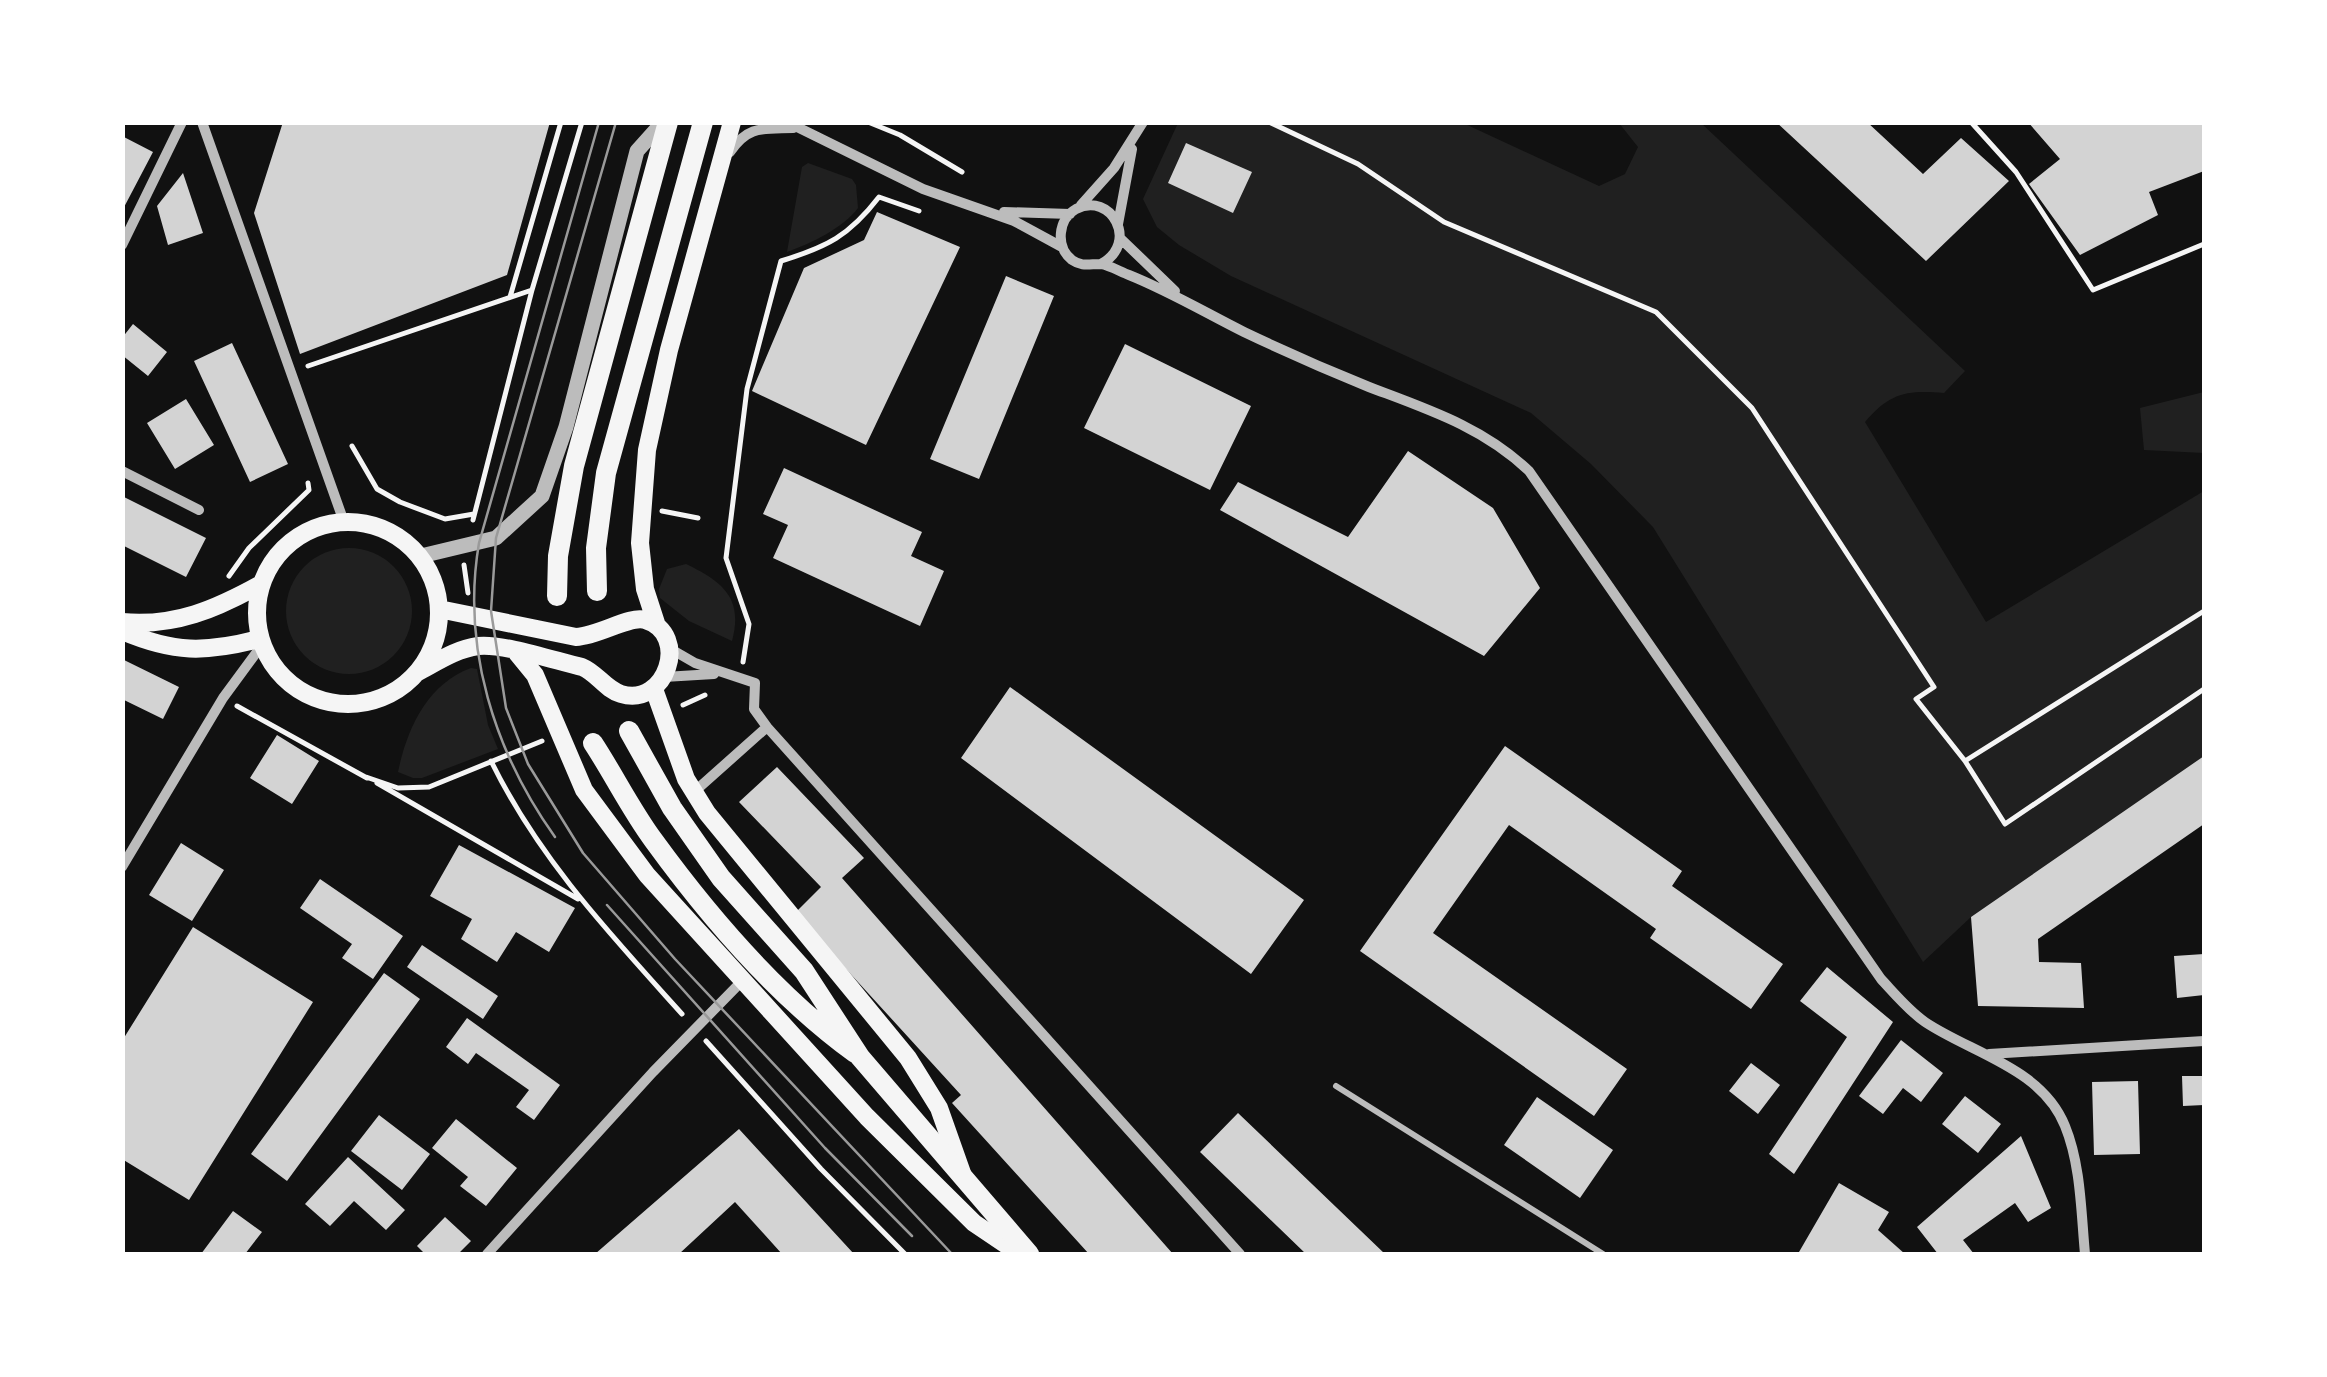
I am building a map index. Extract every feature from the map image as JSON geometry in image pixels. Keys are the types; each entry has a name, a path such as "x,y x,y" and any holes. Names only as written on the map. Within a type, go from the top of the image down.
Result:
{"main road":[{"path":"557,596 566,501 665,122"},
{"path":"597,591 596,548 606,473 703,122"},
{"path":"656,626 645,589 640,543 648,450 669,350 732,122"},
{"path":"418,673 435,636 440,609 435,585 421,556 386,530 344,522 300,536 276,557 261,584 255,623 260,642 287,682 326,702 371,702 397,691 451,654 478,646 582,667 624,695 644,694 659,683"},
{"path":"122,622 192,617 218,608 261,584"},
{"path":"440,609 576,637 592,636 638,618 656,626 670,648 659,683 671,742 694,792 720,833 908,1058 939,1108 966,1183"},
{"path":"122,631 184,650 216,650 260,642"},
{"path":"517,652 535,675 567,756 601,817 647,876 867,1117 953,1204 1020,1254"},
{"path":"629,731 662,792 721,878 811,980 860,1058 1029,1254"},
{"path":"593,742 644,827 688,884 786,994 860,1058"}],"street":[{"path":"122,245 182,122"},
{"path":"202,122 344,522"},
{"path":"421,556 496,538 542,496 566,427 644,122"},
{"path":"636,150 665,122"},
{"path":"1062,247 1061,228 1096,190 1143,122"},
{"path":"721,166 739,138 749,131 790,125 923,189 988,210 1046,236 1074,262 1092,266 1116,253 1134,138"},
{"path":"988,210 1074,211 1095,206 1104,209 1118,224"},
{"path":"1120,238 1187,300"},
{"path":"1101,264 1187,300 1301,360 1461,422 1491,438 1520,462 1604,576 1881,979 1926,1022 1988,1054 2025,1079 2063,1120 2074,1151 2086,1254"},
{"path":"122,472 199,510"},
{"path":"122,867 260,642"},
{"path":"670,648 696,663 755,683 754,709 767,727 1240,1254"},
{"path":"659,683 725,674"},
{"path":"694,792 767,727"},
{"path":"486,1254 742,981"},
{"path":"1988,1054 2204,1040"}],"lane":[{"path":"1336,1086 1603,1254"}],"path":[{"path":"510,297 560,122"},
{"path":"352,446 377,488 388,495 445,519 474,514 532,290 582,122"},
{"path":"868,122 900,134 962,172"},
{"path":"1269,122 1358,164 1444,222 1656,312 1752,408 1934,687 1916,699 1965,761 2005,824 2204,689"},
{"path":"1971,122 2016,172 2092,290 2204,244"},
{"path":"741,679 749,624 726,558 748,389 780,261 819,249 846,235 879,197 926,214"},
{"path":"289,372 532,290"},
{"path":"226,580 250,548 309,490 307,476"},
{"path":"1965,761 2204,610"},
{"path":"223,698 578,899"},
{"path":"366,777 398,788 429,787 490,761 520,819 578,899 820,1168 905,1254"}],"shaded area":[{"path":"1178,123 1463,123 1599,186 1625,174 1638,147 1619,123 1701,123 1965,371 1944,393 1919,392 1891,399 1865,422 1986,622 2204,491 2204,756 1971,917 1923,962 1653,527 1591,464 1531,413 1231,276 1157,227 1143,199"},
{"path":"808,163 852,179 858,208 826,234 787,252 802,167"},
{"path":"2204,392 2204,453 2144,450 2140,408"},
{"path":"349,548 373,553 393,567 407,587 412,611 407,635 393,655 373,669 349,674 325,669 305,655 291,635 286,611 291,587 305,567 325,553"},
{"path":"686,564 727,592 735,613 732,641 689,621 660,598 659,589 667,569"},
{"path":"471,668 477,669 488,725 498,749 422,778 398,772 421,710 442,685"}],"building":[{"path":"283,122 550,122 507,275 300,354 254,213"},
{"path":"1776,122 1867,122 1923,174 1961,138 2009,181 1926,261"},
{"path":"2028,122 2204,122 2204,171 2149,192 2158,215 2080,255 2029,184 2060,159"},
{"path":"122,136 153,152 122,211"},
{"path":"1186,143 1252,172 1233,213 1168,183"},
{"path":"183,173 203,233 168,245 157,206"},
{"path":"877,212 960,247 866,445 752,391 804,268 864,240"},
{"path":"1006,276 1054,296 979,479 930,459"},
{"path":"133,324 167,352 148,376 122,355 122,338"},
{"path":"232,343 288,464 250,482 194,361"},
{"path":"1125,344 1251,406 1210,490 1084,428"},
{"path":"186,399 214,445 175,469 147,423"},
{"path":"1408,451 1493,508 1540,588 1484,656 1220,510 1238,482 1348,537"},
{"path":"784,468 922,532 911,556 944,571 920,626 773,558 788,525 763,514"},
{"path":"122,496 206,538 186,577 122,545"},
{"path":"122,659 179,687 163,719 122,699"},
{"path":"1010,687 1304,900 1251,974 961,758"},
{"path":"277,735 319,761 292,804 250,778"},
{"path":"1505,746 1682,871 1672,886 1783,964 1751,1009 1650,938 1656,929 1509,825 1433,933 1627,1069 1594,1116 1360,951"},
{"path":"2204,756 2204,824 2038,939 2039,962 2081,963 2084,1008 1978,1006 1971,917"},
{"path":"777,767 864,858 842,878 1173,1254 1089,1254 952,1103 961,1095 795,913 821,887 739,802"},
{"path":"181,843 224,870 192,921 149,895"},
{"path":"459,845 575,908 549,952 516,932 497,962 461,939 472,919 430,896"},
{"path":"320,879 403,936 373,979 342,958 352,944 300,908"},
{"path":"193,927 313,1002 189,1200 122,1159 122,1041"},
{"path":"422,945 498,996 483,1019 407,967"},
{"path":"2204,954 2204,995 2177,998 2174,956"},
{"path":"1827,967 1893,1022 1794,1174 1769,1154 1847,1037 1800,1001"},
{"path":"384,973 420,999 287,1181 251,1154"},
{"path":"467,1018 560,1085 534,1120 516,1107 529,1090 476,1053 468,1064 446,1047"},
{"path":"1901,1040 1943,1073 1921,1102 1903,1088 1883,1114 1859,1096"},
{"path":"1751,1063 1780,1085 1758,1114 1729,1091"},
{"path":"2182,1076 2204,1076 2204,1105 2183,1106"},
{"path":"2138,1081 2140,1154 2094,1155 2092,1082"},
{"path":"1965,1096 2001,1124 1978,1153 1942,1124"},
{"path":"1537,1097 1613,1150 1580,1198 1504,1145"},
{"path":"1238,1113 1385,1254 1306,1254 1200,1152"},
{"path":"379,1115 430,1154 402,1190 351,1151"},
{"path":"456,1119 517,1168 486,1206 460,1186 468,1177 432,1148"},
{"path":"739,1129 854,1254 782,1254 735,1202 679,1254 595,1254"},
{"path":"2021,1136 2051,1208 2028,1222 2015,1203 1963,1240 1974,1254 1938,1254 1917,1227"},
{"path":"348,1157 405,1210 386,1230 354,1201 330,1226 305,1204"},
{"path":"1839,1183 1889,1212 1878,1230 1905,1254 1799,1252"},
{"path":"233,1211 262,1232 245,1254 201,1254"},
{"path":"445,1217 471,1241 458,1254 425,1254 417,1246"}],"tram line":[{"path":"555,837 515,770 488,698 479,660 475,582 479,543 599,122"},
{"path":"616,122 496,538 491,611 506,708 528,764 583,853 675,959 952,1254"},
{"path":"607,905 825,1148 912,1236"}]}
